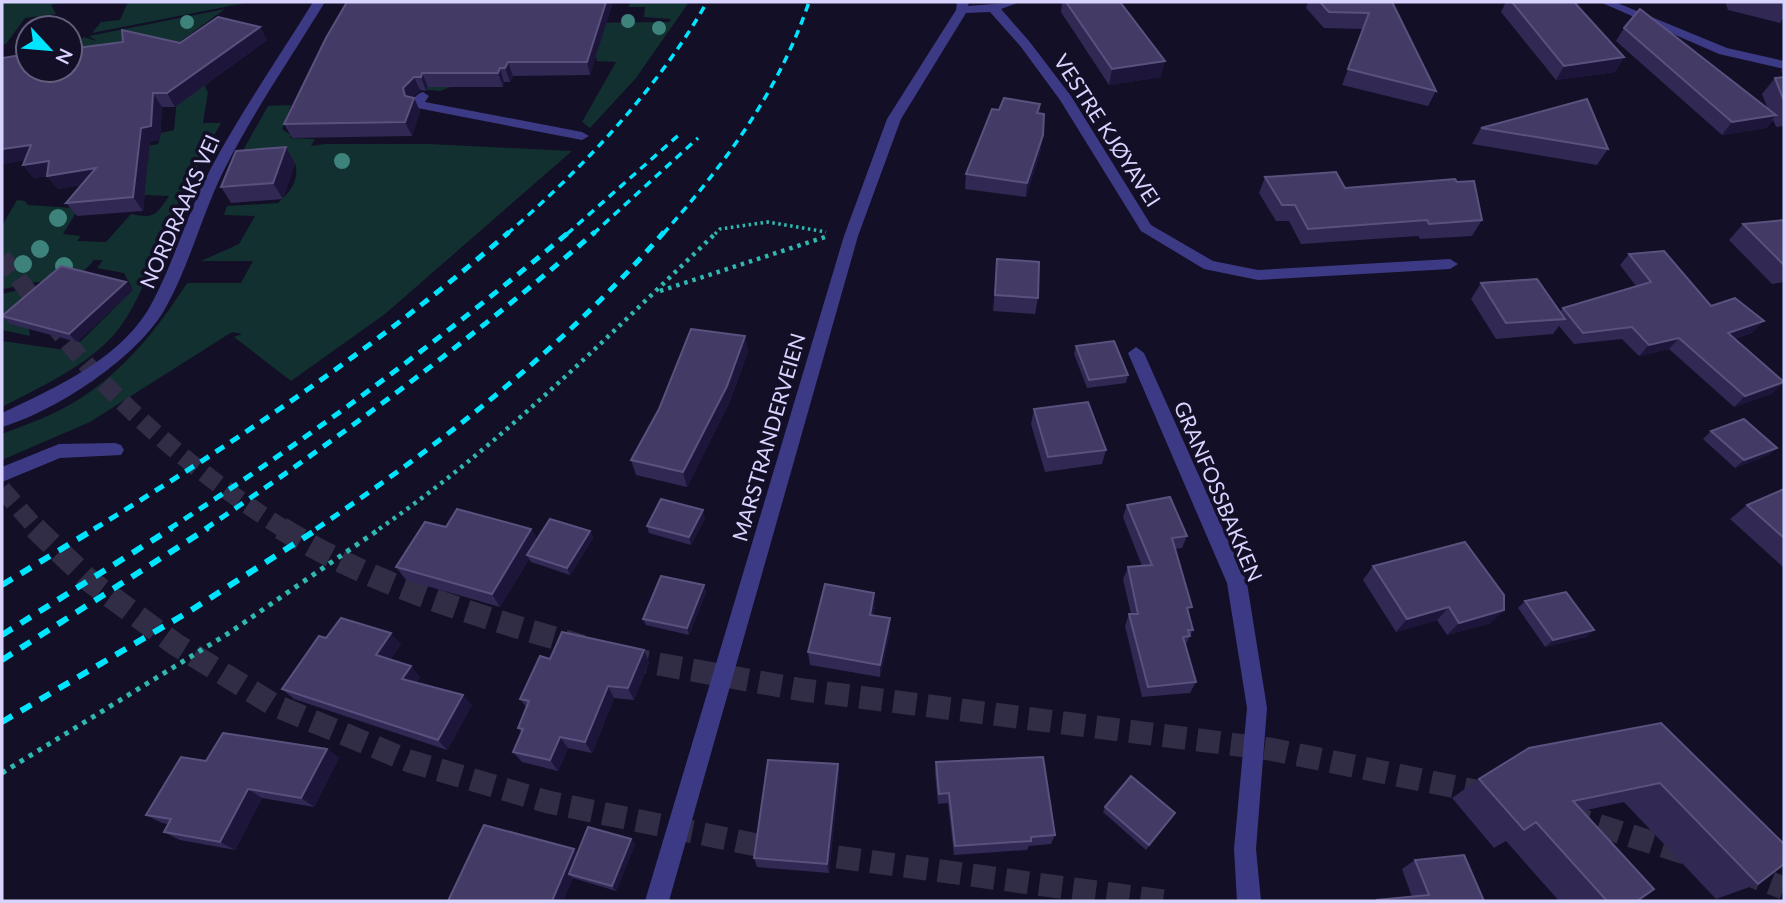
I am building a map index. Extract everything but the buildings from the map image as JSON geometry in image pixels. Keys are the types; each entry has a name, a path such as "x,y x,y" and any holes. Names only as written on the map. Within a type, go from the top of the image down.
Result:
{"street":[{"name":"NORDRAAKS VEI","path":"2,420 47,399 107,362 135,337 159,306 217,170 318,2"},
{"path":"962,6 993,8 1014,2"},
{"path":"1606,2 1723,51 1784,65"},
{"name":"MARSTRANDERVEIEN","path":"657,901 851,236 894,119 962,6"},
{"name":"VESTRE KJØYAVEI","path":"993,8 1025,44 1066,99 1146,228 1209,265 1258,275 1450,264"},
{"path":"423,96 417,104 582,136"},
{"name":"GRANFOSSBAKKEN","path":"1136,353 1237,583 1257,708 1245,849 1249,901"},
{"path":"2,475 59,452 115,450"}],"path":[{"path":"2,773 229,633 414,505 535,406 720,229 768,222 836,233 656,292"}],"green space":[{"path":"2,2 64,2 51,5 56,14 14,14 14,33 6,44 2,45"},
{"path":"128,2 250,2 92,33 101,22 120,20"},
{"path":"631,2 689,2 636,78 590,128 582,122 616,62 596,61 597,58 523,58 440,91 368,84 571,23 669,22 671,19 644,17 645,7 628,7"},
{"path":"225,9 171,48 210,77 205,87 208,92 203,123 221,123 181,198 143,286 118,330 83,362 2,407 2,341 65,350 77,345 133,290 124,273 97,268 103,260 94,260 72,278 2,289 2,226 17,200 25,201 28,205 73,208 77,211 63,234 81,236 77,241 106,242 131,214 150,216 161,208 169,196 144,195 142,147 158,144 161,133 174,130 177,98 84,74 84,37 97,41 89,36"},
{"path":"291,105 282,129 291,135 290,138 315,139 311,146 429,144 572,151 385,314 291,381 234,337 242,334 232,332 90,422 2,460 2,434 62,409 100,385 148,337 187,283 241,283 253,261 201,261 239,244 255,216 224,215 227,206 278,203 293,185 295,163 242,152 268,106"},
{"path":"28,288 49,291 29,329 30,336 2,330 2,294"}],"tunnel":[{"path":"2,257 77,353 133,412 205,474 284,529"},
{"path":"2,489 37,529"},
{"path":"35,528 91,582 175,644 274,705 409,761 548,802 771,848 1163,901"},
{"path":"281,528 353,567 427,598 582,646"},
{"path":"625,658 803,690 1270,749 1490,794"},
{"path":"1566,815 1691,855"},
{"path":"1739,871 1784,888"}],"railway":[{"path":"507,234 563,182 617,126 665,66 707,2"},
{"path":"663,234 708,181 748,125 782,66 809,2"},
{"path":"567,234 681,133"},
{"path":"593,234 698,138"},
{"path":"94,529 308,390 410,314 509,232"},
{"path":"169,529 273,460 374,387 473,311 569,232"},
{"path":"205,529 405,386 501,311 595,232"},
{"path":"316,529 410,463 500,392 585,315 664,232"},
{"path":"2,585 96,528"},
{"path":"2,635 172,528"},
{"path":"2,660 208,528"},
{"path":"2,722 190,611 319,528"}]}
